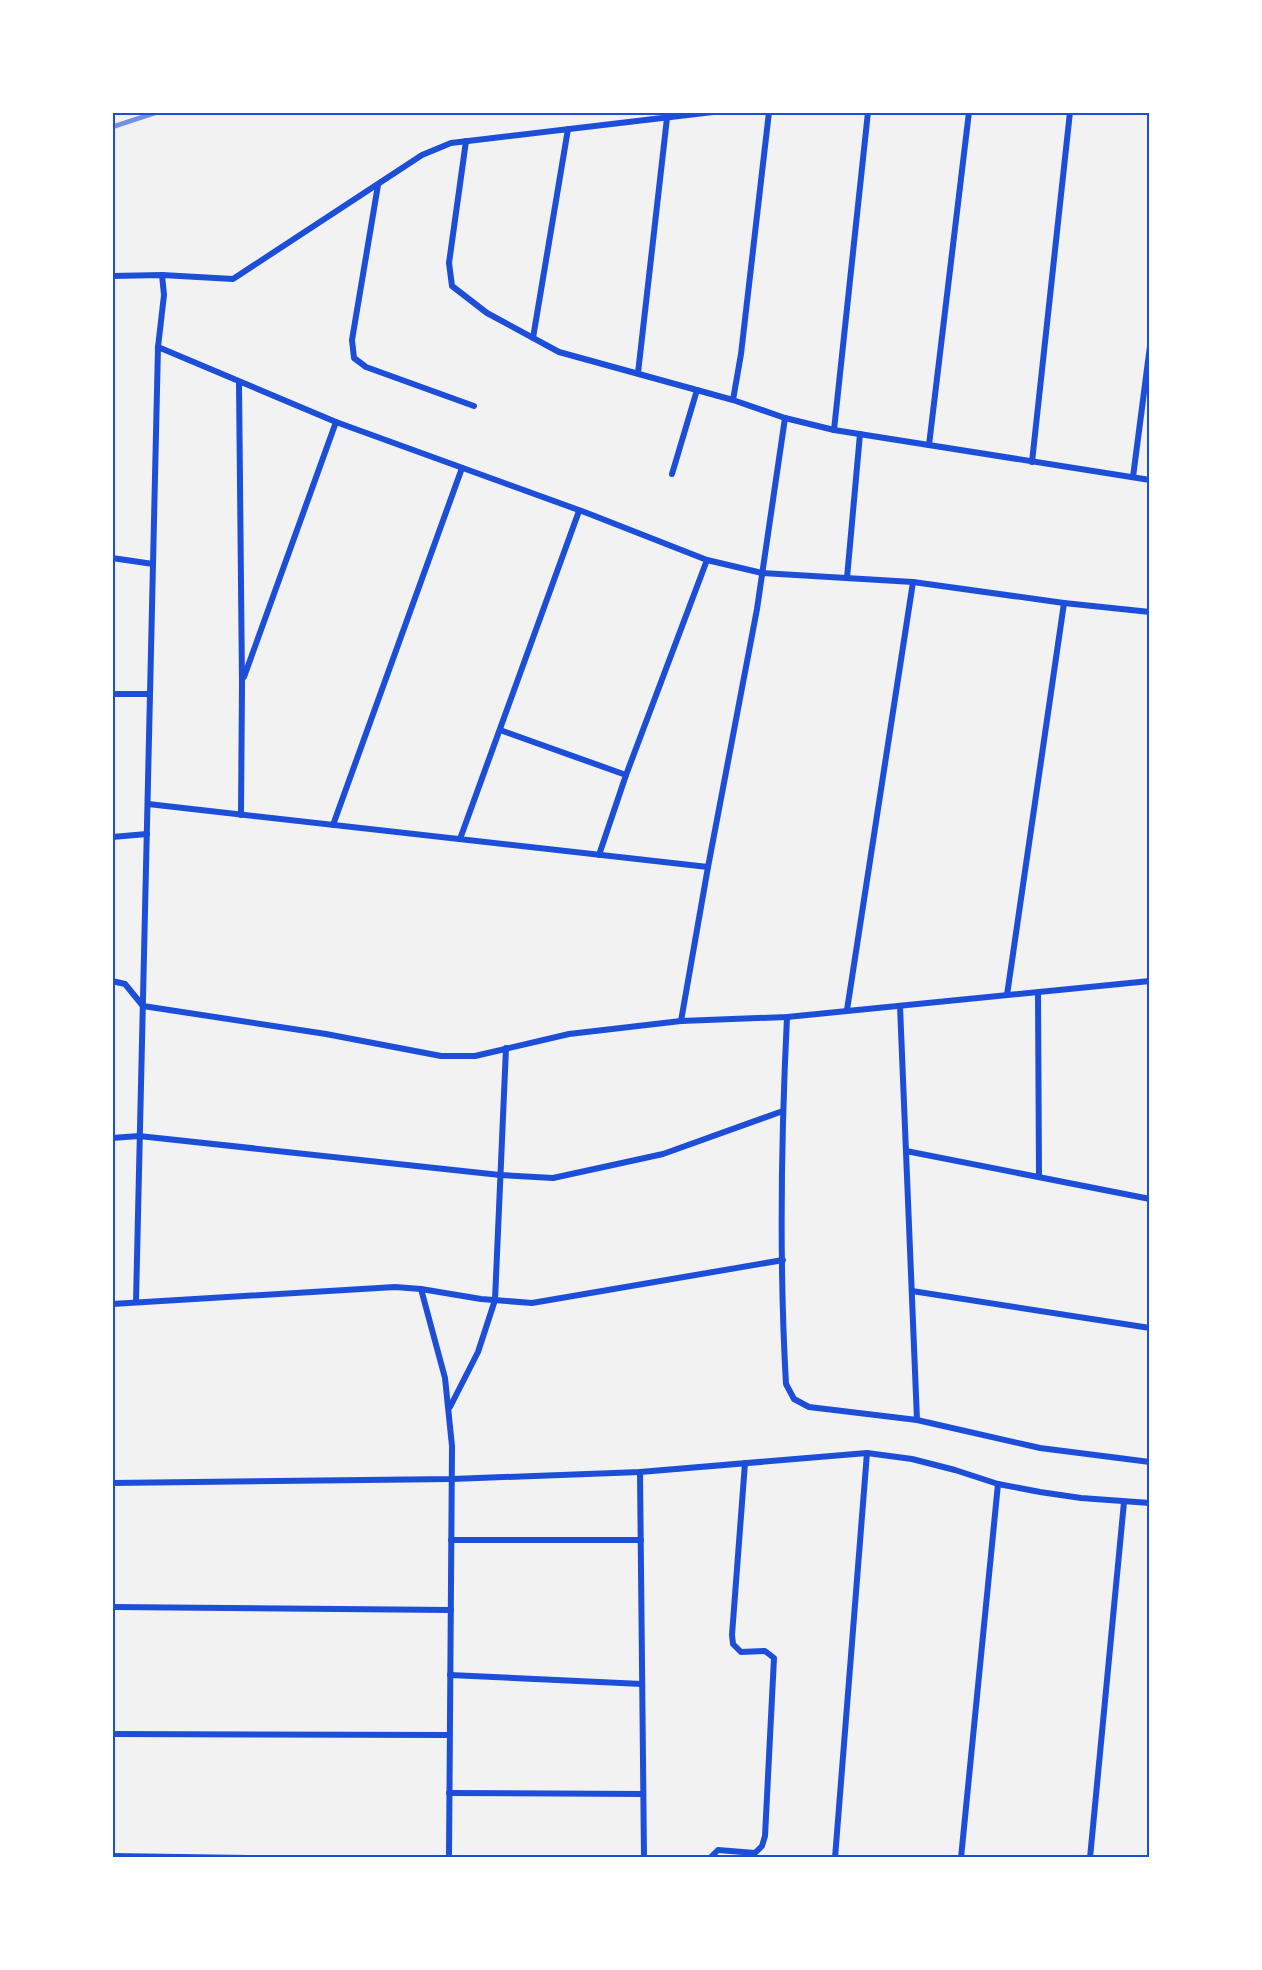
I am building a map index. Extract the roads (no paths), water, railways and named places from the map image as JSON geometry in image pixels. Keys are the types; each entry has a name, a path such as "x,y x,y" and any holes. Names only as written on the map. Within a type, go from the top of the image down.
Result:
{"street":[{"path":"112,276 162,275 233,279 422,155 451,143 713,112"},
{"path":"733,400 741,354 769,112"},
{"path":"834,430 868,112"},
{"path":"929,445 969,112"},
{"path":"1032,462 1070,112"},
{"path":"638,373 667,118"},
{"path":"533,338 568,129"},
{"path":"466,141 449,263 452,285 487,313 560,352 733,400 785,418 834,430 1149,480"},
{"path":"378,184 352,340 354,358 366,367 474,406"},
{"path":"136,1302 158,347 164,295 162,275"},
{"path":"1133,477 1149,346"},
{"path":"158,347 336,422 707,560 762,573 913,582 1149,612"},
{"path":"239,383 241,815"},
{"path":"672,474 697,390"},
{"path":"681,1021 758,609 785,418"},
{"path":"242,683 336,422"},
{"path":"847,578 860,434"},
{"path":"333,825 462,468"},
{"path":"460,839 579,511"},
{"path":"112,558 153,564"},
{"path":"599,855 626,774 707,560"},
{"path":"847,1010 913,582"},
{"path":"1007,996 1064,603"},
{"path":"112,694 150,694"},
{"path":"500,730 626,774"},
{"path":"148,804 708,867"},
{"path":"112,837 147,834"},
{"path":"112,981 124,984 143,1006 326,1034 441,1056 475,1056 569,1034 681,1021 787,1017 1149,981"},
{"path":"1038,993 1039,1177"},
{"path":"900,1006 916,1420"},
{"path":"787,1017 783,1111 783,1260 786,1384 794,1399 801,1404 818,1408 916,1420 1040,1448 1149,1462"},
{"path":"450,1408 478,1352 495,1300 506,1048"},
{"path":"112,1138 139,1136 500,1176 553,1178 663,1154 783,1111"},
{"path":"906,1151 1149,1199"},
{"path":"112,1304 395,1287 521,1304 783,1260"},
{"path":"421,1289 445,1378 450,1408 452,1479 449,1857"},
{"path":"912,1291 1149,1328"},
{"path":"112,1483 452,1479 640,1472 867,1453 912,1459 998,1484 1081,1498 1149,1503"},
{"path":"836,1857 867,1453"},
{"path":"710,1857 718,1850 755,1853 762,1846 765,1836 774,1658 765,1651 741,1652 733,1644 732,1635 745,1463"},
{"path":"640,1472 644,1857"},
{"path":"961,1857 998,1484"},
{"path":"1090,1857 1124,1502"},
{"path":"451,1540 641,1540"},
{"path":"112,1607 451,1610"},
{"path":"450,1675 642,1684"},
{"path":"112,1734 450,1735"},
{"path":"449,1793 643,1794"},
{"path":"112,1856 248,1857"}],"railway":[{"path":"112,127 158,112"}]}
